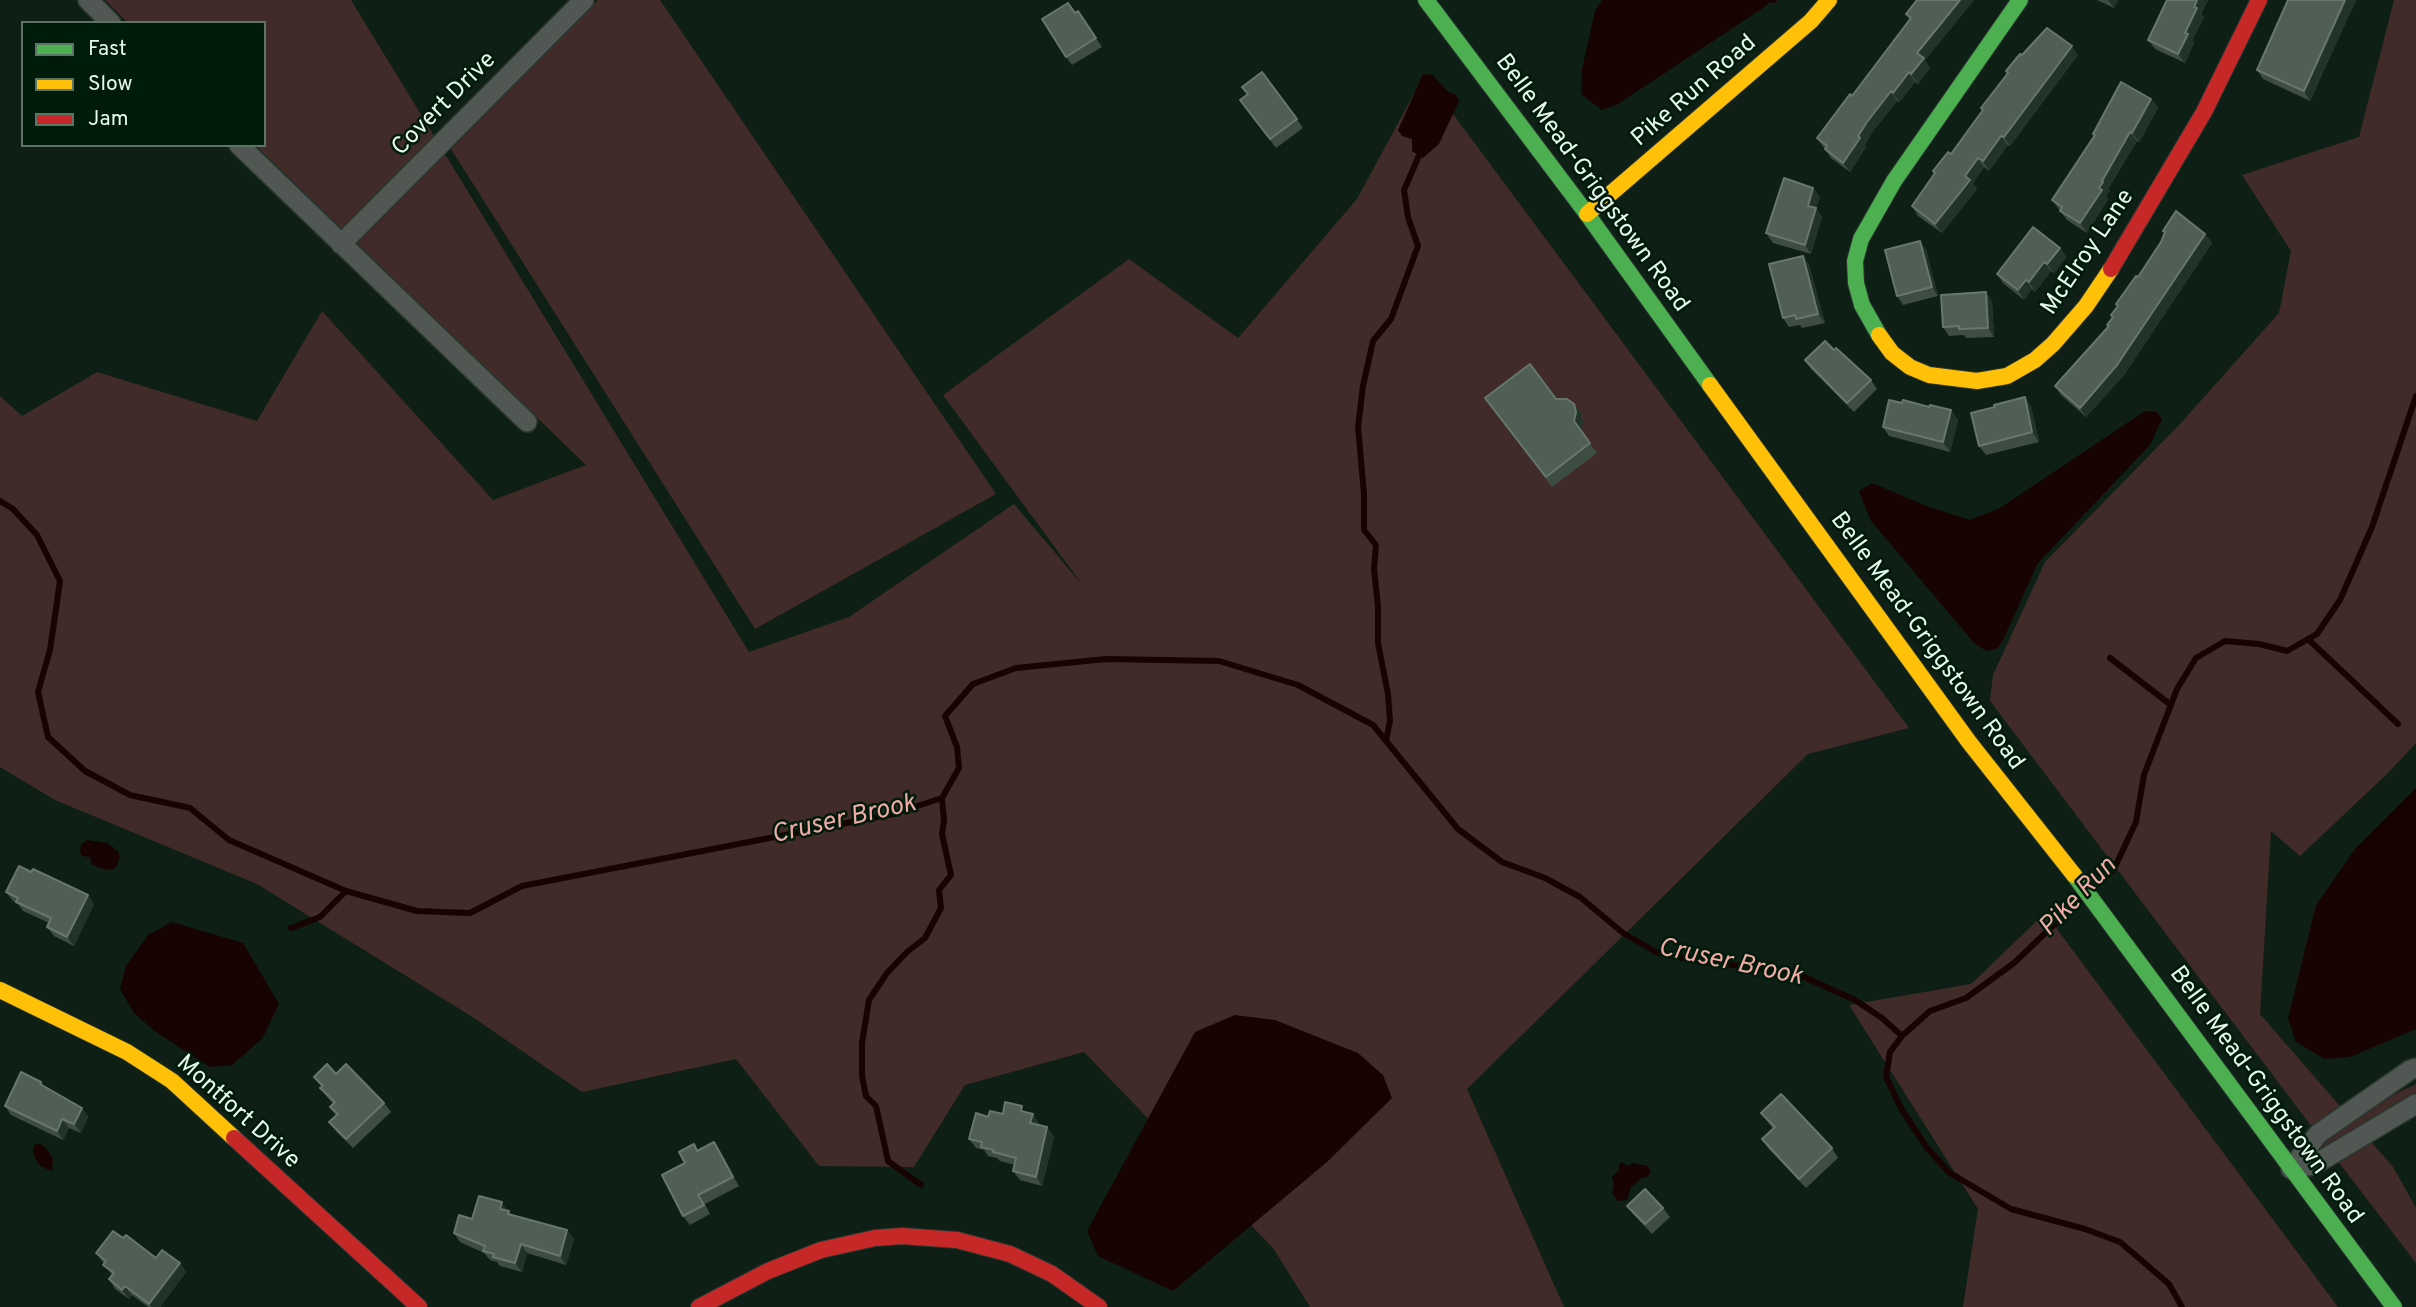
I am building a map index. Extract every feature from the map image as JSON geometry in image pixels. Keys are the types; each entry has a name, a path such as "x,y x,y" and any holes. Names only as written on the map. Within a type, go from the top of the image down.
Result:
{"street":[{"path":"88,0 109,21"},
{"name":"Covert Drive","path":"341,244 584,0"},
{"name":"Belle Mead-Griggstown Road","path":"1426,0 1587,214 1969,742 2100,909 2394,1307"},
{"name":"Pike Run Road","path":"1587,214 1811,21 1829,0"},
{"name":"McElroy Lane","path":"2020,0 1894,181 1861,239 1855,261 1856,283 1862,305 1875,330 1892,353 1928,375 1977,381 2007,376 2035,360 2053,344 2086,306 2120,257 2204,112 2259,0"},
{"path":"241,147 527,422"},
{"name":"Montfort Drive","path":"0,990 127,1052 172,1081 419,1307"},
{"path":"2291,1169 2318,1134 2416,1068"},
{"path":"2291,1169 2314,1165 2416,1104"},
{"path":"699,1307 768,1271 821,1250 875,1238 902,1236 957,1240 1010,1254 1052,1274 1099,1307"}],"shaded area":[{"path":"105,0 351,0 749,652 849,617 1014,504 1084,587 943,395 1129,259 1238,338 1357,199 1424,75 1909,728 1808,754 1467,1089 1564,1307 1310,1307 1273,1248 1084,1052 965,1085 914,1167 819,1166 736,1059 582,1092 471,1016 257,884 55,800 0,767 0,396 22,416 97,372 257,421 322,311 493,500 586,465 257,147 266,147 266,21 126,21"},
{"path":"598,0 660,0 996,494 755,629 451,149"},
{"path":"1602,0 1772,0 1618,104 1602,110 1581,94 1582,69 1595,11"},
{"path":"2394,0 2416,0 2416,743 2300,856 2271,831 2260,1014 2353,1121 2416,1084 2416,1094 2360,1129 2393,1167 2416,1208 2416,1263 2330,1151 2321,1150 2324,1143 1990,701 1993,675 2045,562 2181,423 2279,313 2291,251 2242,175 2359,137"},
{"path":"1423,74 1433,75 1447,91 1456,95 1459,101 1439,144 1423,158 1412,151 1412,139 1402,136 1398,130"},
{"path":"2145,411 2157,412 2162,419 2150,445 2038,563 1998,648 1987,651 1975,644 1871,521 1859,491 1872,483 1929,507 1970,520 2000,508"},
{"path":"2416,788 2416,1029 2350,1057 2325,1059 2296,1042 2288,1018 2316,905 2355,849"},
{"path":"87,840 107,843 118,851 120,857 116,867 112,870 104,869 92,865 90,857 82,856 81,845"},
{"path":"2045,913 2338,1307 1963,1307 1978,1209 1849,1005 1971,984"},
{"path":"172,922 243,943 279,1004 262,1039 232,1065 210,1067 153,1030 134,1013 120,989 126,966 148,935"},
{"path":"1235,1015 1275,1020 1358,1053 1383,1075 1392,1098 1327,1162 1173,1291 1098,1256 1087,1231 1195,1032"},
{"path":"38,1143 46,1148 53,1159 52,1171 40,1166 33,1154 34,1146"},
{"path":"1622,1162 1627,1166 1633,1163 1648,1166 1651,1171 1648,1177 1642,1178 1631,1187 1627,1200 1618,1201 1612,1193 1612,1177"}],"building":[{"path":"1917,0 1960,0 1917,53 1924,58 1893,93 1891,91 1867,122 1843,163 1825,149 1827,146 1817,138 1911,18 1906,14"},
{"path":"2167,0 2197,0 2194,7 2197,8 2185,33 2188,34 2178,54 2148,40"},
{"path":"2288,0 2345,0 2304,91 2257,70"},
{"path":"1068,3 1075,13 1078,11 1096,38 1066,57 1042,19"},
{"path":"2047,28 2072,46 2004,137 2001,136 1983,161 1978,158 1965,176 1970,180 1935,224 1912,206 1935,173 1933,171 1948,152 1951,154 1983,110 1981,108 2008,73 2006,71"},
{"path":"1262,72 1297,119 1270,139 1240,100 1248,94 1242,87"},
{"path":"2121,82 2151,99 2102,181 2099,188 2102,190 2080,223 2060,211 2062,207 2052,200 2095,135 2093,134"},
{"path":"1784,178 1813,188 1808,206 1816,208 1805,245 1766,233"},
{"path":"2176,211 2205,234 2117,365 2080,408 2055,386 2109,326 2107,325 2113,317 2111,315 2118,306 2116,304 2161,242 2165,232 2163,231"},
{"path":"2033,227 2060,248 2047,264 2044,262 2029,282 2026,280 2018,290 1997,274"},
{"path":"1920,241 1932,287 1897,296 1885,250"},
{"path":"1803,256 1818,314 1796,319 1795,315 1783,318 1769,264"},
{"path":"1986,292 1988,328 1943,327 1941,295"},
{"path":"1825,341 1871,380 1847,403 1805,360"},
{"path":"1530,364 1556,399 1567,399 1574,404 1574,421 1590,443 1546,477 1485,398"},
{"path":"2025,397 2032,432 1979,446 1971,413"},
{"path":"1889,400 1902,403 1903,400 1951,410 1943,442 1883,427"},
{"path":"19,866 31,872 33,869 88,895 67,937 47,927 51,918 16,902 18,898 6,892"},
{"path":"327,1064 336,1074 346,1064 384,1103 346,1139 329,1122 338,1114 330,1107 335,1102 320,1088 323,1086 314,1077"},
{"path":"21,1072 82,1108 74,1124 62,1119 57,1131 5,1106"},
{"path":"1781,1094 1832,1148 1799,1179 1762,1139 1775,1127 1761,1113"},
{"path":"1005,1102 1022,1106 1021,1111 1033,1114 1030,1123 1047,1127 1036,1177 1013,1171 1016,1158 993,1152 994,1150 981,1147 982,1142 969,1139 976,1113 988,1117 990,1111 1003,1114"},
{"path":"714,1142 733,1177 698,1195 704,1205 683,1216 662,1175 685,1163 679,1152 694,1144 697,1151"},
{"path":"1645,1189 1663,1208 1645,1224 1627,1206"},
{"path":"479,1196 502,1202 500,1209 509,1211 508,1214 567,1230 560,1256 521,1244 515,1263 493,1257 494,1254 483,1251 485,1246 454,1233 459,1215 472,1219"},
{"path":"113,1231 123,1238 126,1235 156,1258 162,1250 180,1263 149,1304 125,1286 122,1290 109,1279 114,1273 103,1265 106,1261 96,1253"}],"waterway":[{"path":"1386,741 1390,721 1388,694 1378,643 1374,569 1376,545 1364,530 1358,427 1363,386 1373,341 1391,319 1418,246 1408,217 1404,190 1421,151"},
{"name":"Pike Run","path":"2093,888 2114,869 2136,822 2144,775 2177,689 2196,658 2225,641 2259,644 2287,651 2317,634 2340,600 2372,527 2416,396"},
{"name":"Cruser Brook","path":"0,501 13,509 37,535 60,581 50,650 38,692 48,737 85,771 130,795 190,808 229,840 346,891 417,911 470,913 522,886 893,814 942,798 959,768 957,747 945,716 973,684 1016,668 1106,659 1219,661 1298,685 1373,725 1458,829 1502,862 1545,878 1580,897 1623,933 1656,952 1696,961 1793,972 1855,1000 1882,1018 1902,1036"},
{"path":"2308,639 2398,724"},
{"path":"2110,658 2171,705"},
{"path":"921,1185 888,1161 876,1106 866,1096 862,1076 862,1043 869,1000 887,973 925,938 941,908 939,890 951,875 942,834 942,798"},
{"path":"291,928 320,917 346,891"},
{"name":"Pike Run","path":"2082,898 2014,963 1966,998 1930,1011 1902,1036 1890,1052 1886,1077 1902,1110 1927,1148 1950,1173 2011,1209 2085,1229 2120,1242 2169,1284 2182,1307"}],"traffic: fast":[{"path":"1426,0 1587,214 1710,385"},
{"path":"1879,335 1862,305 1856,283 1855,261 1861,239 1894,181 2020,0"},
{"path":"2074,875 2394,1307"}],"traffic: slow":[{"path":"1587,214 1811,21 1829,0"},
{"path":"1879,335 1892,353 1910,367 1929,375 1977,381 2007,376 2035,360 2053,344 2086,306 2111,269"},
{"path":"1710,385 1969,742 2074,875"},
{"path":"0,990 127,1052 172,1081 234,1138"}],"traffic: jam":[{"path":"2111,269 2204,112 2259,0"},
{"path":"234,1138 419,1307"},
{"path":"699,1307 768,1271 821,1250 875,1238 902,1236 957,1240 1010,1254 1052,1274 1099,1307"}]}
